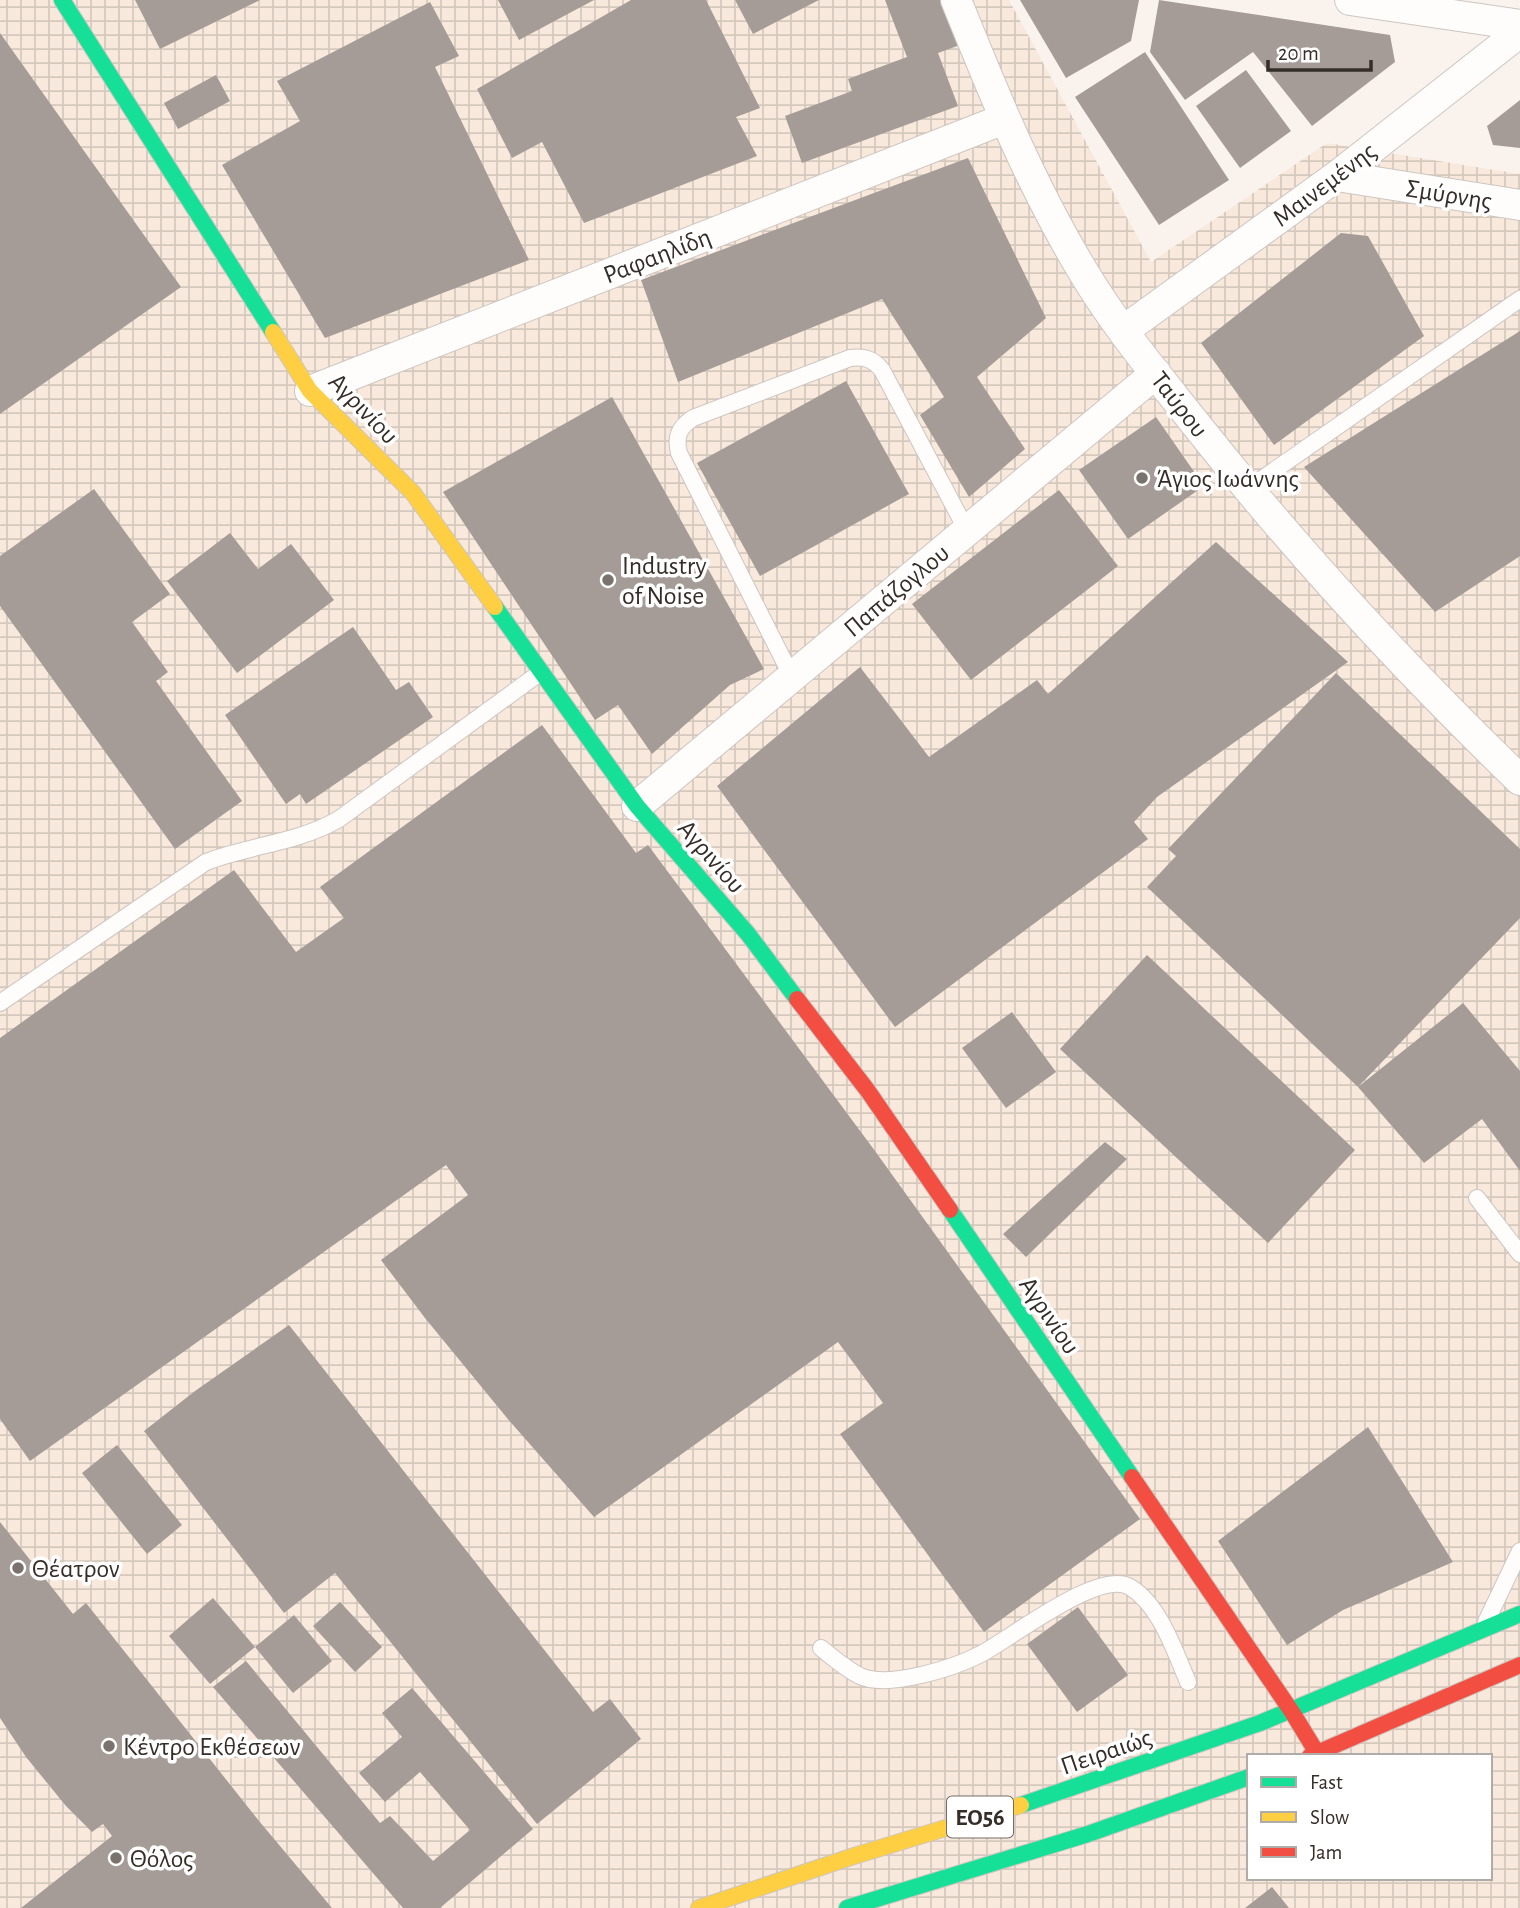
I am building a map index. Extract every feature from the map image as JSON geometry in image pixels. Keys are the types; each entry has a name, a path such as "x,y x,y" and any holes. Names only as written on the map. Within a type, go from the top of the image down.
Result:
{"street":[{"name":"Αγρινίου","path":"62,0 310,391 413,493 637,806 748,934 868,1091 1292,1712 1313,1754"},
{"name":"Ταύρου","path":"956,0 1004,119 1039,192 1082,269 1123,331 1249,488 1370,628 1520,780"},
{"path":"1350,0 1520,25"},
{"name":"Μαινεμένης","path":"1123,331 1337,176 1520,32"},
{"name":"Ραφαηλίδη","path":"310,391 1004,119"},
{"name":"Σμύρνης","path":"1337,176 1520,205"},
{"name":"Παπάζογλου","path":"637,806 1156,373"},
{"name":"Πειραιώς","path":"699,1908 854,1856 1075,1788 1292,1712 1520,1614"},
{"path":"1315,1754 1520,1665"},
{"name":"ΕΟ56","path":"846,1908 1088,1834 1247,1778"}],"lane":[{"path":"1249,488 1520,299"},
{"path":"792,677 679,453 676,443 678,432 684,424 692,418 850,358 868,358 882,370 967,531"},
{"path":"0,1003 206,863 242,849 302,836 339,818 541,672"},
{"path":"1477,1198 1520,1254"},
{"path":"1482,1630 1520,1552"},
{"path":"821,1648 862,1677 887,1681 921,1676 978,1656 1067,1601 1114,1582 1130,1587 1154,1611 1188,1682"}],"shaded area":[{"path":"0,0 1009,0 1151,262 1327,143 1520,174 1520,1908 0,1908"}],"building":[{"path":"135,0 260,0 160,49"},
{"path":"498,0 594,0 519,40"},
{"path":"631,0 706,0 760,108 736,117 757,156 584,223 542,142 512,158 477,89"},
{"path":"735,0 819,0 753,34"},
{"path":"885,0 943,0 960,45 938,53 958,106 802,163 785,116 852,91 848,79 907,57"},
{"path":"1020,0 1139,0 1131,41 1066,78"},
{"path":"1159,0 1390,35 1395,62 1312,126 1253,52 1185,100 1150,52"},
{"path":"430,2 459,56 435,67 529,260 325,338 222,165 300,121 277,81"},
{"path":"0,33 181,287 0,414"},
{"path":"1145,52 1229,180 1159,225 1075,97"},
{"path":"1246,70 1291,131 1240,168 1196,106"},
{"path":"216,75 230,101 178,129 164,103"},
{"path":"1520,100 1520,148 1493,145 1487,126"},
{"path":"968,158 1046,318 977,377 1025,449 969,497 920,415 944,397 882,299 678,382 641,280"},
{"path":"1341,233 1368,236 1424,336 1274,445 1201,343"},
{"path":"1520,331 1520,556 1435,612 1304,467"},
{"path":"846,381 909,494 760,576 697,463"},
{"name":"Industry of Noise","path":"612,397 764,669 730,685 652,754 618,705 595,720 443,492"},
{"name":"Άγιος Ιωάννης","path":"1156,417 1204,486 1128,539 1079,470"},
{"path":"94,489 170,594 132,622 168,672 156,681 242,801 175,849 0,606 0,556"},
{"path":"1059,490 1118,566 971,680 912,604"},
{"path":"230,533 258,569 291,544 334,600 237,673 167,581"},
{"path":"1216,542 1348,662 1157,797 1134,822 1148,839 895,1027 717,786 860,667 929,757 1037,680 1048,694"},
{"path":"353,627 396,690 409,682 433,717 306,804 300,794 286,804 225,715"},
{"path":"1336,673 1520,849 1520,918 1358,1087 1147,887 1176,856 1168,849"},
{"path":"542,725 636,853 648,845 875,1151 1140,1519 984,1632 840,1434 883,1403 838,1342 594,1517 507,1418 381,1260 468,1195 446,1165 30,1461 0,1419 0,1038 234,870 296,952 344,918 320,887"},
{"path":"1147,955 1355,1150 1268,1243 1060,1049"},
{"path":"1463,1003 1520,1071 1520,1171 1482,1119 1424,1163 1358,1087"},
{"path":"1012,1012 1056,1072 1006,1108 962,1048"},
{"path":"1105,1142 1127,1159 1026,1257 1003,1234"},
{"path":"289,1325 593,1712 610,1699 641,1739 537,1824 335,1573 284,1613 144,1431 195,1391"},
{"path":"1368,1427 1453,1562 1343,1610 1287,1645 1218,1541"},
{"path":"117,1445 182,1525 147,1554 82,1473"},
{"name":"Κέντρο Εκθέσεων","path":"0,1522 73,1614 86,1603 259,1821 332,1908 21,1908 112,1836 103,1824 92,1832 66,1806 26,1757 0,1718"},
{"path":"213,1598 255,1647 210,1684 169,1636"},
{"path":"340,1602 382,1647 355,1672 313,1626"},
{"path":"1078,1607 1128,1675 1077,1712 1027,1644"},
{"path":"294,1615 332,1661 293,1693 255,1647"},
{"path":"246,1661 380,1823 390,1816 433,1861 470,1830 420,1772 385,1802 359,1773 402,1737 382,1713 412,1688 533,1829 440,1908 403,1908 213,1687"},
{"path":"1272,1887 1289,1908 1245,1908"}],"traffic: fast":[{"path":"62,0 273,332"},
{"path":"495,607 637,806 748,934 797,999"},
{"path":"950,1210 1132,1477"},
{"path":"1021,1805 1260,1723 1520,1614"},
{"path":"847,1908 1088,1834 1247,1778"}],"traffic: slow":[{"path":"273,332 310,391 413,493 495,607"},
{"path":"699,1908 854,1856 1021,1805"}],"traffic: jam":[{"path":"797,999 868,1091 950,1210"},
{"path":"1132,1477 1317,1753"},
{"path":"1315,1754 1520,1665"}],"place":[{"name":"Άγιος Ιωάννης","path":"1142,478"},
{"name":"Industry of Noise","path":"608,580"},
{"name":"Θέατρον","path":"18,1568"},
{"name":"Κέντρο Εκθέσεων","path":"109,1746"},
{"name":"Θόλος","path":"116,1858"}]}
